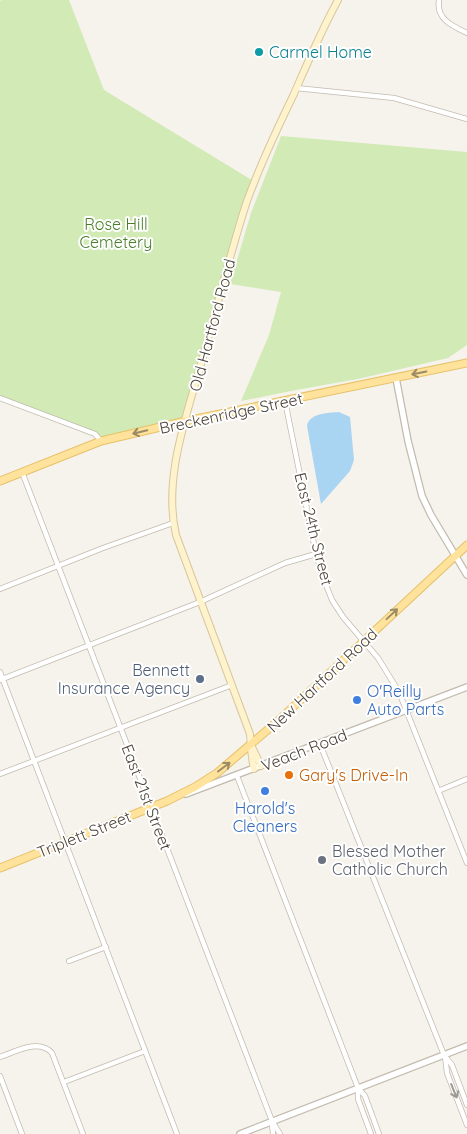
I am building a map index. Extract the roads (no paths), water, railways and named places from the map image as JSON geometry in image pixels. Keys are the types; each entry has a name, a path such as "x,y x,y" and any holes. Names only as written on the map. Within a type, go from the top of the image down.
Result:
{"main road":[{"name":"Old Hartford Road","path":"251,745 250,734 179,546 173,523 171,504 174,472 186,421 247,202 322,30 338,0"},
{"name":"Breckenridge Street","path":"0,481 101,442 186,421 467,364"},
{"name":"New Hartford Road","path":"168,801 206,780 251,745 467,545"},
{"path":"251,745 262,766"},
{"path":"251,745 250,753 254,769"},
{"name":"Triplett Street","path":"0,868 168,801"}],"street":[{"path":"439,0 438,7 443,18 467,33"},
{"path":"296,88 394,98 467,119"},
{"path":"396,378 418,486 431,515 467,575"},
{"path":"0,398 95,434 101,442"},
{"name":"East 24th Street","path":"284,401 316,554 324,580 332,600 343,617 386,670 407,711 467,862"},
{"name":"East 21st Street","path":"22,472 272,1121 280,1134"},
{"path":"0,589 103,548 173,523"},
{"path":"1,679 200,602 285,563 316,554"},
{"path":"0,672 1,679 177,1134"},
{"path":"0,774 232,685"},
{"name":"Veach Road","path":"168,801 467,687"},
{"path":"320,744 444,1055 447,1073 467,1125"},
{"path":"237,776 358,1088 365,1096 379,1134"},
{"path":"438,791 467,779"},
{"path":"69,962 106,948"},
{"path":"0,1057 33,1046 44,1046 52,1053 83,1134"},
{"path":"240,1134 467,1046"},
{"path":"64,1082 146,1051"},
{"path":"444,1055 452,1065 467,1104"},
{"path":"0,1076 22,1134"},
{"path":"358,1088 358,1099 371,1134"},
{"name":"East 21st Street","path":"272,1121 273,1134"}],"water":[{"path":"339,412 350,417 354,460 350,471 321,504 307,426 311,418 315,416"}],"place":[{"name":"Carmel Home","path":"259,52"},
{"name":"Bennett Insurance Agency","path":"200,679"},
{"name":"O'Reilly Auto Parts","path":"357,700"},
{"name":"Gary's Drive-In","path":"289,775"},
{"name":"Harold's Cleaners","path":"265,791"},
{"name":"Blessed Mother Catholic Church","path":"322,860"}],"park label":[{"name":"Rose Hill Cemetery","path":"116,233"}]}
